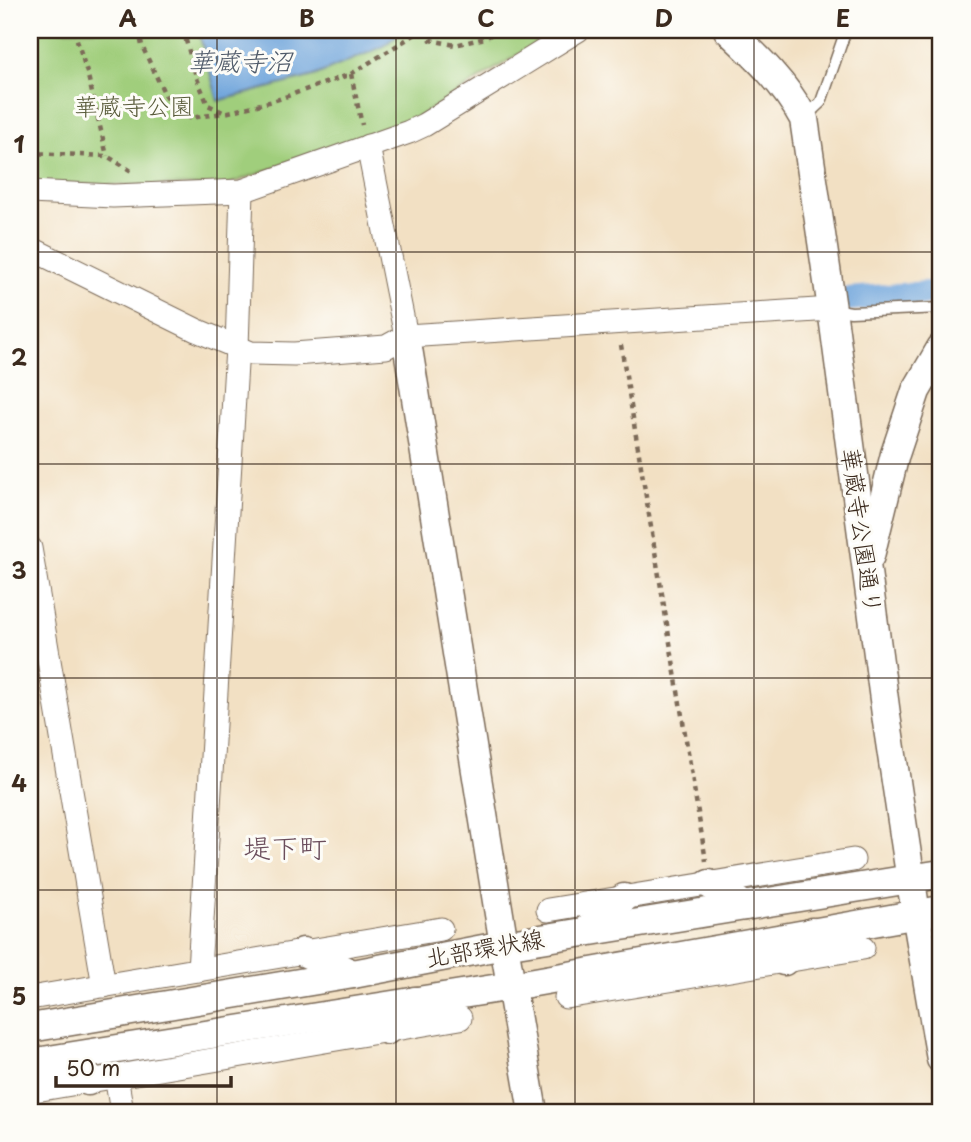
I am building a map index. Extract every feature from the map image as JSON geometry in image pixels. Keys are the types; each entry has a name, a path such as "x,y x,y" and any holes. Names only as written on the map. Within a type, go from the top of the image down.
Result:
{"street":[{"path":"30,192 113,196 242,191 366,141 409,132 424,125 578,30"},
{"name":"華蔵寺公園通り","path":"728,30 771,71 804,119 887,722 912,879 929,912 941,1059"},
{"path":"366,141 406,336 533,1112"},
{"path":"199,970 237,348 242,191"},
{"path":"30,248 196,330 250,353 294,354 386,347 406,336 832,309"},
{"path":"866,572 895,454 916,391 941,348"},
{"path":"30,548 104,986"},
{"path":"548,910 853,860"},
{"name":"北部環状線","path":"30,1028 353,974 504,945 941,874"},
{"path":"709,884 745,906"},
{"path":"585,932 624,898"},
{"name":"北部環状線","path":"33,1063 512,986 929,912"},
{"path":"30,998 441,929"},
{"path":"784,961 812,932"},
{"path":"566,997 863,948"},
{"path":"303,952 353,974"},
{"path":"662,959 695,976"},
{"path":"387,1030 415,1001"},
{"path":"30,1091 460,1018"},
{"path":"33,1063 88,1081"},
{"path":"116,1076 122,1112"}],"lane":[{"path":"804,119 821,103 846,30"},
{"path":"832,309 851,312 941,308"}],"path":[{"path":"74,30 107,156"},
{"path":"139,30 142,46 166,97 190,118 225,113 273,101 351,74 424,30 431,40 455,45 485,38 499,30"},
{"path":"183,30 196,76 208,105 225,113"},
{"path":"351,74 366,141"},
{"path":"30,153 107,156 131,172 144,175"},
{"path":"618,323 709,884"}],"green space":[{"name":"華蔵寺公園","path":"30,30 557,30 420,116 224,186 30,184"}],"water":[{"name":"華蔵寺沼","path":"198,30 404,30 382,47 314,76 218,101"}],"waterway":[{"path":"848,299 941,292"}],"district":[{"name":"堤下町","path":"285,848"}]}
